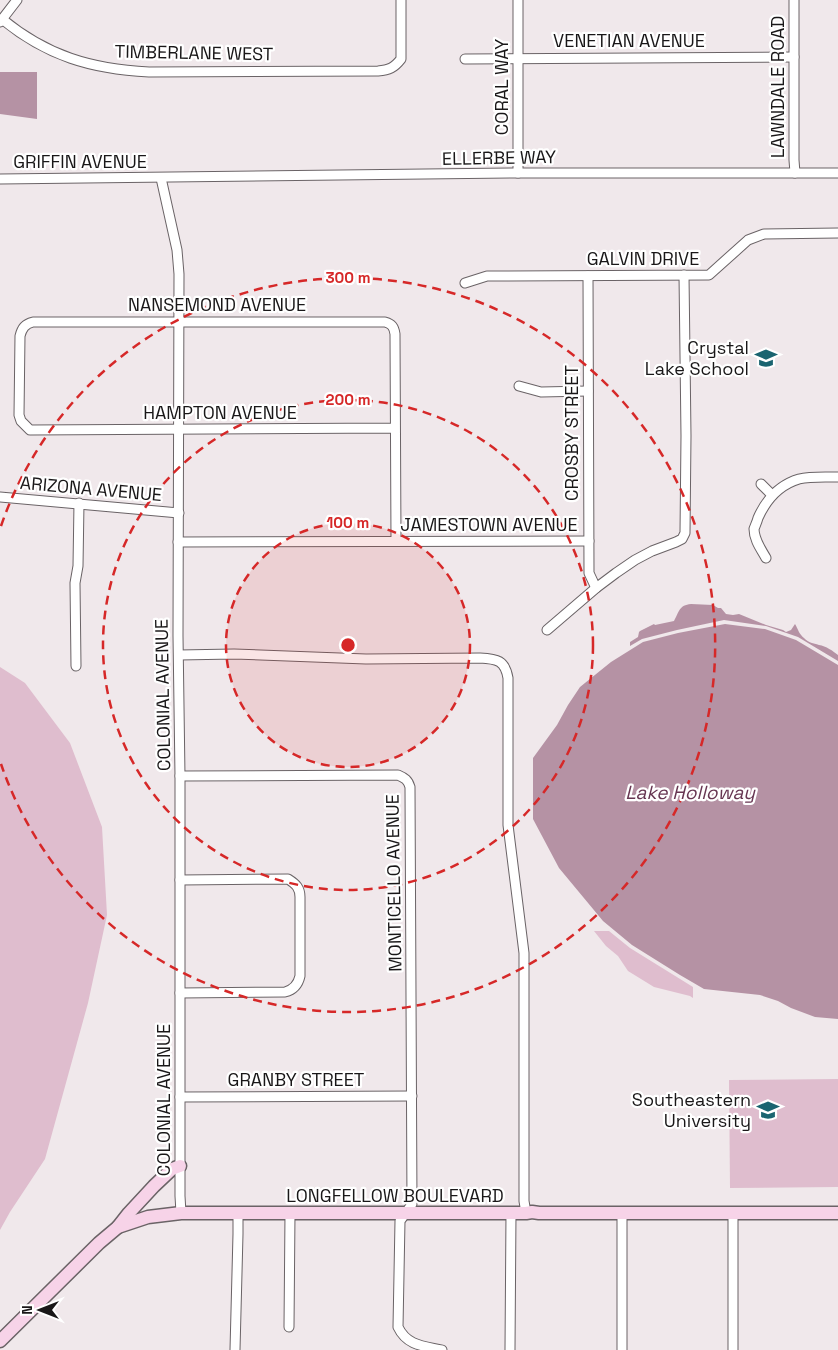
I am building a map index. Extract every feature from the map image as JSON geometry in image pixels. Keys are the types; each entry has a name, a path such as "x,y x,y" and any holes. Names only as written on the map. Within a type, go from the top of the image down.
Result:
{"street":[{"path":"1,20 17,0"},
{"name":"TIMBERLANE WEST","path":"1,20 40,45 59,54 82,62 126,71 378,71 388,70 395,66 400,59 401,0"},
{"name":"CORAL WAY","path":"518,0 518,173"},
{"name":"LAWNDALE ROAD","path":"794,0 795,173"},
{"name":"VENETIAN AVENUE","path":"465,59 794,57"},
{"name":"ELLERBE WAY","path":"160,178 518,173 838,173"},
{"name":"GRIFFIN AVENUE","path":"0,179 160,178"},
{"name":"COLONIAL AVENUE","path":"160,178 179,263 178,542 180,1166 182,1213"},
{"name":"GALVIN DRIVE","path":"465,283 487,276 709,275 748,240 764,234 838,233"},
{"path":"547,630 596,588 635,560 682,539 685,533 684,275"},
{"name":"CROSBY STREET","path":"588,276 589,572 596,588"},
{"name":"NANSEMOND AVENUE","path":"41,322 390,323 394,328 395,334 395,428"},
{"name":"HAMPTON AVENUE","path":"41,322 27,324 22,328 20,336 19,415 21,421 30,430 395,428"},
{"path":"519,386 541,392 588,391"},
{"path":"395,428 396,541"},
{"path":"766,558 755,538 754,528 761,511 772,495 784,485 797,480 838,477"},
{"path":"761,484 772,495"},
{"name":"ARIZONA AVENUE","path":"0,497 179,513"},
{"path":"76,666 75,583 78,566 79,503"},
{"name":"JAMESTOWN AVENUE","path":"178,542 589,541"},
{"path":"179,655 234,654 366,659 493,658 506,669 508,678 508,825 524,953 524,1201 526,1213"},
{"name":"MONTICELLO AVENUE","path":"180,776 398,775 408,782 410,787 412,1204 400,1221 398,1327 401,1333 412,1343 442,1350"},
{"path":"180,880 288,879 295,883 300,890 300,976 299,982 291,990 285,992 180,993"},
{"name":"GRANBY STREET","path":"180,1098 412,1096"},
{"path":"118,1227 172,1169 180,1166"},
{"name":"LONGFELLOW BOULEVARD","path":"0,1342 99,1243 118,1227 148,1217 182,1213 838,1213"},
{"path":"510,1350 511,1213"},
{"path":"622,1213 622,1350"},
{"path":"733,1213 733,1350"},
{"path":"235,1350 238,1214"},
{"path":"289,1327 290,1214"}],"shaded area":[{"path":"0,667 25,683 70,743 102,827 107,915 88,1003 45,1159 0,1230"},
{"path":"594,931 609,931 630,948 693,987 693,998 654,987 628,971 618,956 606,946"},
{"path":"838,1079 838,1187 730,1188 729,1080"}],"water":[{"path":"0,72 37,72 37,119 0,114"},
{"path":"691,604 713,605 721,608 726,614 739,614 786,632 791,630 795,624 806,640 832,650 838,655 838,661 798,637 766,626 724,620 642,639 630,646 630,642 638,637 640,631 654,624 674,621 682,607"},
{"name":"Lake Holloway","path":"725,624 765,629 796,640 838,665 838,1019 815,1017 760,995 704,989 632,945 603,921 559,868 533,819 533,758 557,725 580,687 611,662 643,642"}],"place":[{"name":"Crystal Lake School","path":"766,358"},
{"name":"Southeastern University","path":"768,1110"}]}
